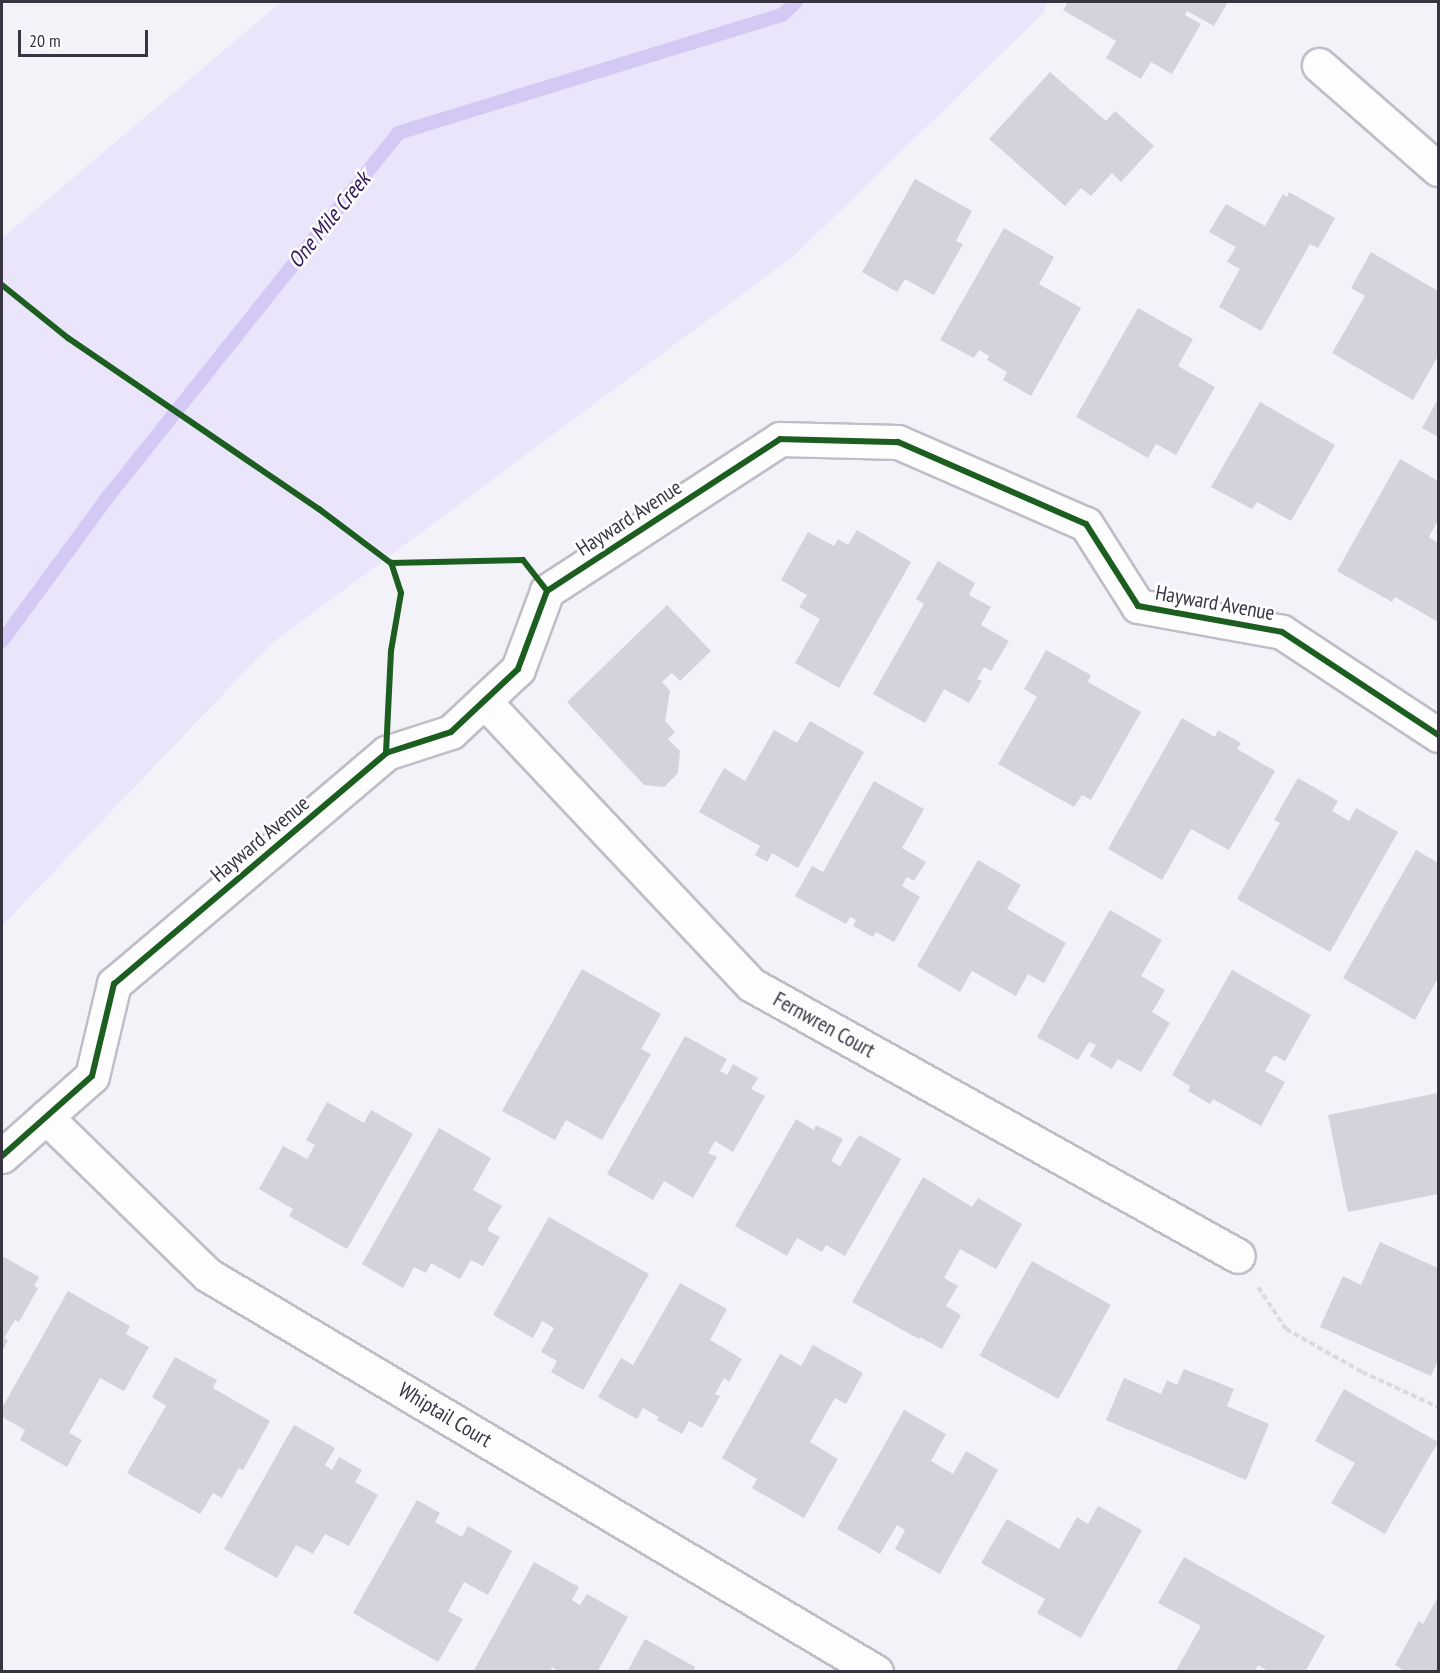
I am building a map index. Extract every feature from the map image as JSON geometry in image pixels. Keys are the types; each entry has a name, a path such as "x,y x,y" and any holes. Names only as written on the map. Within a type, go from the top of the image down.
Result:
{"street":[{"path":"1319,65 1438,169"},
{"name":"Hayward Avenue","path":"2,1156 92,1076 114,984 386,753 451,732 518,669 547,591 780,439 898,442 1086,524 1138,606 1282,632 1438,735"},
{"name":"Fernwren Court","path":"484,700 752,985 1238,1256"},
{"name":"Whiptail Court","path":"46,1117 208,1275 876,1671"}],"path":[{"path":"1238,1256 1286,1329 1362,1372 1438,1407"}],"shaded area":[{"path":"281,2 1047,2 1043,13 795,255 271,644 2,926 2,238"}],"building":[{"path":"1068,2 1228,2 1214,26 1187,11 1185,15 1201,24 1172,74 1151,62 1141,79 1106,58 1116,41 1063,10"},
{"path":"1050,72 1106,121 1115,111 1154,146 1121,182 1112,173 1091,196 1081,188 1065,206 989,139"},
{"path":"915,179 972,211 956,241 963,244 934,295 905,279 897,292 862,272"},
{"path":"1289,192 1335,218 1318,248 1310,244 1261,331 1219,307 1240,269 1227,262 1236,247 1209,232 1226,204 1265,226 1283,194 1287,197"},
{"path":"1004,228 1054,257 1039,284 1081,308 1031,396 1003,380 1007,372 987,360 989,356 979,350 974,358 940,340"},
{"path":"1371,252 1438,291 1438,356 1413,400 1332,353 1365,296 1351,288"},
{"path":"1138,308 1193,339 1178,366 1215,387 1176,455 1156,444 1148,458 1076,417"},
{"path":"1438,399 1438,437 1422,428"},
{"path":"1260,402 1335,445 1291,521 1257,502 1252,509 1211,487"},
{"path":"1400,459 1438,481 1438,520 1429,537 1438,543 1438,622 1395,597 1392,602 1337,571"},
{"path":"857,530 911,562 839,688 795,663 820,619 799,607 807,595 781,580 808,532 834,546 838,539 848,545"},
{"path":"938,561 975,583 969,595 991,607 981,625 1009,641 991,671 984,667 977,679 982,681 969,703 944,689 925,723 873,694 924,604 916,599"},
{"path":"667,605 711,651 680,681 672,673 662,682 670,691 665,721 675,732 668,739 680,751 678,773 664,787 644,785 567,702"},
{"path":"1046,650 1091,675 1088,682 1141,712 1091,800 1082,795 1074,807 998,764 1037,697 1024,689"},
{"path":"1182,718 1215,737 1218,730 1241,743 1237,749 1275,771 1229,850 1191,829 1162,880 1108,849"},
{"path":"810,721 864,752 798,868 772,853 767,862 755,855 760,846 699,812 724,768 745,781 774,730 797,743"},
{"path":"1298,778 1338,801 1332,811 1349,821 1356,808 1398,832 1330,952 1237,899 1280,823 1274,820"},
{"path":"874,781 924,809 902,848 926,862 914,881 907,877 902,886 920,897 894,942 876,932 873,937 853,926 856,920 850,917 846,924 795,896 812,866 823,872"},
{"path":"1416,850 1438,863 1438,978 1415,1020 1343,978"},
{"path":"978,860 1021,885 1007,909 1066,943 1044,983 1028,974 1016,996 972,971 960,992 917,966"},
{"path":"1110,910 1162,940 1141,976 1165,990 1152,1012 1170,1023 1141,1072 1118,1059 1112,1069 1090,1056 1096,1045 1089,1042 1078,1060 1037,1037"},
{"path":"582,969 661,1014 641,1049 651,1054 602,1140 566,1120 555,1140 502,1111"},
{"path":"1232,970 1311,1015 1285,1061 1274,1055 1265,1071 1285,1082 1261,1126 1213,1099 1210,1104 1188,1091 1190,1086 1172,1075"},
{"path":"685,1036 727,1059 720,1071 727,1075 733,1064 758,1078 751,1089 765,1096 733,1152 715,1141 708,1153 717,1157 693,1198 664,1181 653,1200 607,1174"},
{"path":"1438,1093 1438,1194 1348,1212 1328,1115"},
{"path":"327,1102 364,1123 371,1110 413,1134 347,1249 289,1216 293,1209 259,1189 283,1146 307,1159 315,1145 306,1140"},
{"path":"796,1119 814,1130 816,1125 843,1139 831,1161 840,1166 859,1135 901,1159 845,1256 826,1245 822,1252 797,1238 787,1256 735,1226"},
{"path":"439,1128 491,1158 473,1190 502,1206 487,1230 500,1237 483,1266 471,1260 460,1279 431,1263 426,1273 414,1267 403,1288 362,1264"},
{"path":"923,1177 972,1207 978,1198 1022,1224 996,1269 960,1249 944,1278 958,1286 946,1306 961,1315 942,1349 852,1302"},
{"path":"549,1217 649,1274 583,1390 551,1372 557,1361 541,1352 554,1328 542,1321 533,1338 493,1315"},
{"path":"1380,1242 1438,1268 1438,1360 1431,1376 1320,1327 1343,1276 1361,1285"},
{"path":"2,1256 39,1277 34,1286 38,1288 19,1322 15,1320 4,1338 8,1340 2,1352"},
{"path":"1032,1261 1111,1305 1058,1399 980,1355"},
{"path":"680,1283 727,1309 710,1340 742,1359 729,1382 724,1378 715,1394 720,1396 702,1428 689,1421 682,1434 657,1420 659,1417 643,1408 637,1419 598,1397 621,1358 633,1365"},
{"path":"68,1291 130,1326 126,1334 149,1347 124,1391 100,1378 69,1433 82,1440 67,1467 20,1440 25,1430 2,1417 2,1408"},
{"path":"813,1345 863,1373 846,1404 835,1398 810,1442 838,1459 804,1518 752,1488 757,1479 722,1458 780,1354 801,1366"},
{"path":"175,1357 217,1380 213,1388 270,1421 243,1470 239,1468 222,1498 213,1493 200,1514 127,1473 166,1406 152,1397"},
{"path":"1184,1369 1234,1389 1227,1406 1269,1424 1246,1480 1106,1420 1124,1378 1161,1394 1167,1380 1177,1385"},
{"path":"1344,1389 1438,1442 1385,1534 1331,1503 1355,1463 1315,1441"},
{"path":"904,1410 946,1434 931,1461 953,1474 966,1451 998,1470 940,1574 895,1549 905,1530 897,1525 880,1554 837,1529"},
{"path":"294,1425 335,1448 325,1465 332,1470 339,1457 362,1470 355,1482 378,1495 349,1546 325,1534 313,1554 296,1545 277,1578 224,1549"},
{"path":"417,1500 440,1513 435,1522 462,1537 468,1526 512,1551 488,1595 464,1582 448,1611 463,1619 438,1662 353,1613"},
{"path":"1098,1506 1142,1530 1081,1638 1037,1613 1045,1599 981,1563 1007,1519 1059,1549 1077,1517 1088,1524"},
{"path":"1184,1557 1325,1636 1305,1672 1270,1672 1258,1665 1254,1672 1175,1672 1201,1626 1158,1603"},
{"path":"534,1562 579,1587 572,1600 580,1605 587,1594 628,1617 597,1672 560,1672 552,1667 550,1672 473,1672"},
{"path":"1438,1597 1438,1672 1407,1672 1395,1665 1419,1621 1423,1624"},
{"path":"645,1639 695,1667 693,1672 627,1672"}],"waterway":[{"name":"One Mile Creek","path":"2,641 107,498 398,133 782,15 796,2"}],"cycle path":[{"path":"2,285 68,338 319,509 391,563"},
{"path":"2,1156 92,1076 114,984 386,753 451,732 518,669 547,591 780,439 898,442 1086,524 1138,606 1282,632 1438,735"},
{"path":"386,753 391,651 401,593 391,563 523,560 547,591"}]}
